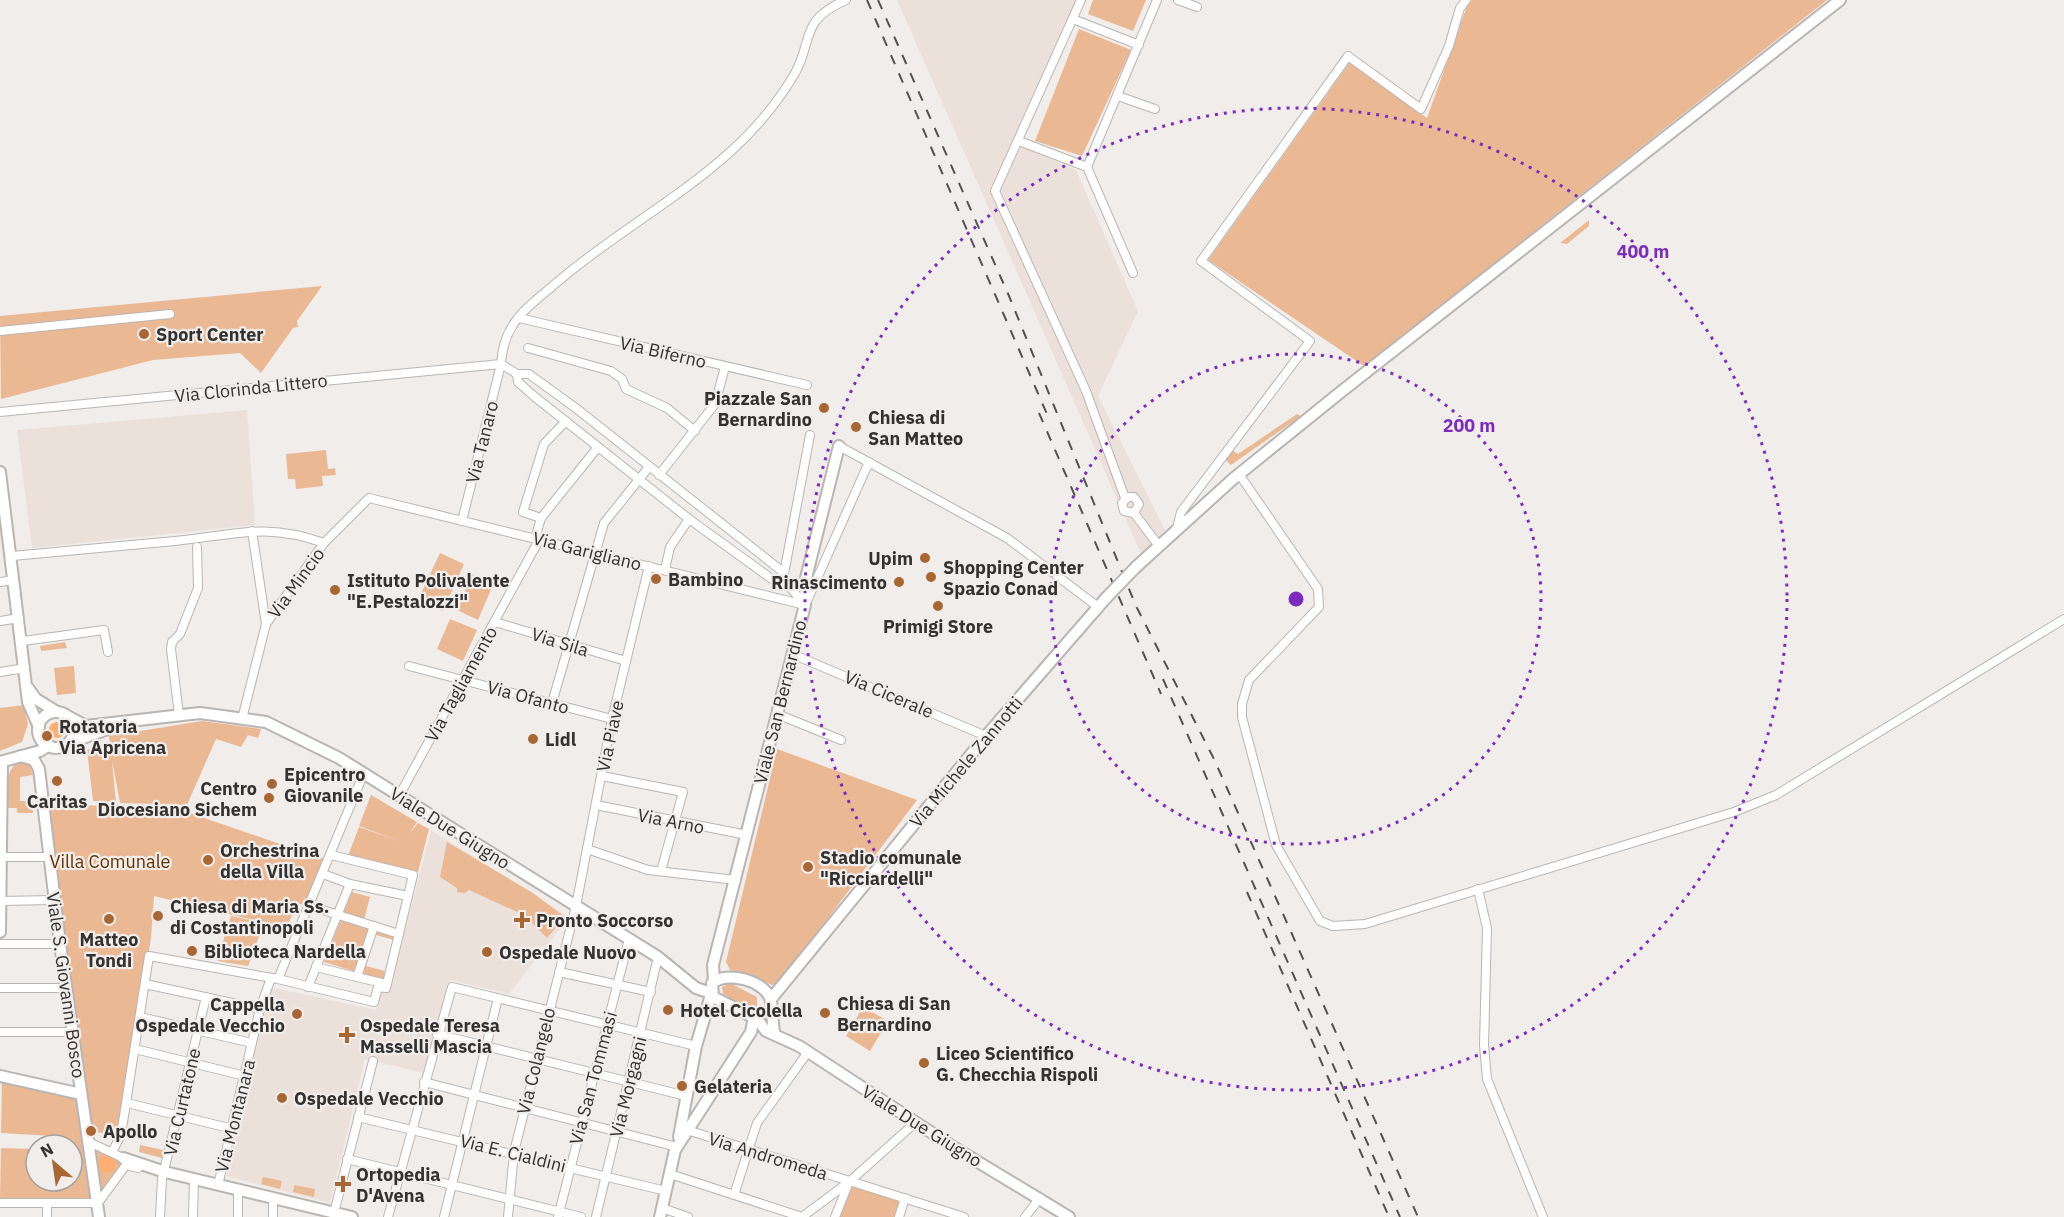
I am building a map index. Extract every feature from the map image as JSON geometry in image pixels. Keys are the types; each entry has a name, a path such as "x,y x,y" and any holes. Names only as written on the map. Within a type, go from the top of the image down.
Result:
{"main road":[{"name":"Via Michele Zannotti","path":"755,1018 765,1016 783,984 986,736 1136,567 1239,474 1840,0"},
{"name":"Viale San Bernardino","path":"712,988 713,965 717,957 805,605 806,578 839,446"},
{"path":"0,472 4,525 12,556 28,702 42,740"},
{"path":"28,688 36,699 63,714 74,730 66,744"},
{"name":"Viale Due Giugno","path":"42,740 43,718 63,714 86,726 200,713 266,722 339,758 658,957 696,988 712,988 755,1018 766,1031 808,1052 1069,1217"},
{"name":"Viale Due Giugno","path":"1,761 42,740 60,747 134,721"},
{"name":"Viale Due Giugno","path":"1,761 21,756 42,740"},
{"path":"21,756 34,760 39,769"},
{"path":"0,932 1,761"},
{"name":"Viale S. Giovanni Bosco","path":"39,769 54,900 99,1217"},
{"path":"717,957 725,977"},
{"path":"661,1213 677,1146 696,1046 712,988 725,977 744,979 761,988 783,984"},
{"path":"761,988 771,1004 776,1035"},
{"path":"677,1146 750,1032 755,1018"},
{"path":"0,1076 81,1094"},
{"path":"124,1162 351,1217"}],"street":[{"name":"Via Tanaro","path":"462,521 501,364 502,347 519,318 587,256 730,152 775,104 795,72 811,26 827,10 846,0"},
{"path":"1081,0 995,190 1086,391 1125,498 1122,508 1126,513 1134,513 1138,509 1138,501 1134,497 1125,498"},
{"path":"1087,167 1157,0"},
{"path":"1178,0 1197,7"},
{"path":"1177,529 1181,512 1310,341 1201,261 1348,56 1421,109 1449,46 1460,8 1466,0"},
{"path":"1073,18 1139,45"},
{"path":"1118,96 1155,109"},
{"path":"1019,141 1087,167 1133,273"},
{"path":"0,331 170,314"},
{"name":"Via Biferno","path":"519,318 807,385"},
{"path":"528,348 611,371 622,379 626,389 667,408 695,431"},
{"path":"501,364 517,374 529,374 649,466 783,576 805,605 869,462"},
{"name":"Via Clorinda Littero","path":"0,412 501,364"},
{"path":"659,475 715,404 725,367"},
{"path":"517,374 518,382 598,447 688,519 776,582 783,576 810,435"},
{"path":"566,421 544,444 523,512 541,518 598,447"},
{"path":"839,446 1006,538 1102,603"},
{"path":"552,703 604,523 649,466"},
{"path":"1239,474 1318,589 1318,607 1256,669 1249,680 1242,704 1242,717 1276,845 1312,910 1320,921 1333,926 1348,927 1478,889 1734,812 1776,795 2064,619"},
{"name":"Via Garigliano","path":"369,498 805,605"},
{"name":"Via Mincio","path":"242,719 266,624 324,543 369,498"},
{"path":"1134,513 1159,546"},
{"name":"Via Tagliamento","path":"399,796 495,622 537,539 541,518"},
{"path":"665,570 670,547 688,519"},
{"path":"252,531 266,624"},
{"path":"12,556 178,541 252,531 287,532 324,543"},
{"path":"179,715 171,649 172,642 180,634 198,588 196,547"},
{"name":"Via Piave","path":"576,906 612,719 649,566"},
{"path":"0,582 14,580"},
{"path":"0,621 19,618"},
{"name":"Via Sila","path":"495,622 626,661"},
{"path":"23,641 104,630 108,652"},
{"name":"Via Cicerale","path":"792,654 986,736"},
{"name":"Via Ofanto","path":"409,666 612,719"},
{"path":"0,672 25,668"},
{"path":"777,714 841,740"},
{"name":"Viale S. Giovanni Bosco","path":"39,769 42,740"},
{"name":"Via Montanara","path":"218,1185 260,1009 310,906 363,775"},
{"path":"602,776 683,792 661,871"},
{"name":"Via Arno","path":"596,805 747,835"},
{"path":"587,849 648,870 735,880"},
{"path":"112,1152 121,1135 149,956 274,979 374,1002 378,987 386,988 412,875 331,855"},
{"path":"1,857 49,857"},
{"path":"323,874 350,884 408,896"},
{"path":"308,987 350,884"},
{"path":"1478,889 1487,928 1484,1045 1487,1079 1543,1217"},
{"path":"0,901 54,900"},
{"path":"310,906 399,934"},
{"name":"Via Colangelo","path":"508,1217 514,1152 576,906"},
{"path":"357,976 374,926"},
{"name":"Via San Tommasi","path":"558,1214 629,939"},
{"path":"0,944 60,944"},
{"name":"Via Morgagni","path":"596,1217 631,1080 658,957"},
{"path":"315,967 386,984"},
{"path":"559,972 651,992"},
{"path":"145,984 260,1009"},
{"path":"388,1217 437,1034 452,987 696,1046"},
{"path":"0,988 66,988"},
{"name":"Via Curtatone","path":"160,1217 162,1179 192,1064 206,997"},
{"path":"444,1217 498,998"},
{"path":"140,1017 252,1043"},
{"path":"0,1032 72,1032"},
{"path":"437,1034 631,1080 686,1096"},
{"path":"135,1049 244,1076"},
{"path":"735,1195 758,1123 808,1052"},
{"path":"334,1213 373,1061"},
{"path":"424,1082 677,1146"},
{"path":"127,1103 233,1129"},
{"name":"Via E. Cialdini","path":"358,1117 514,1152 666,1191"},
{"path":"670,1174 802,1217 849,1182 916,1122"},
{"name":"Via Andromeda","path":"687,1130 964,1217"},
{"path":"0,1203 98,1203 124,1162 112,1152 89,1142"},
{"path":"347,1159 509,1199 558,1214 581,1217"},
{"path":"193,1217 195,1179"},
{"path":"835,1217 849,1182"},
{"path":"238,1190 238,1217"},
{"path":"273,1198 273,1217"},
{"path":"899,1217 905,1198"},
{"path":"1025,1217 1040,1198"},
{"path":"47,1203 47,1217"},
{"path":"661,1213 688,1217"}],"shaded area":[{"path":"897,0 1082,0 1020,146 1076,170 1138,311 1098,396 1165,530 1142,556"},
{"path":"247,410 255,525 32,548 17,430"},
{"name":"Rotatoria Via Apricena","path":"54,722 60,722 65,730 63,736 54,738 49,733 49,727"},
{"name":"Ospedale Teresa Masselli Mascia","path":"431,830 569,917 509,994 450,980 424,1073 365,1059 330,1203 226,1176 270,987 376,1010 380,991 389,993"},
{"path":"107,1155 113,1158 116,1164 113,1170 107,1173 101,1170 98,1164 101,1158"}],"green space":[{"path":"1093,0 1146,0 1133,31 1088,14"},
{"path":"1472,0 1827,0 1364,366 1208,260 1350,62 1427,118 1467,6"},
{"path":"1079,29 1131,50 1082,156 1035,141"},
{"path":"1589,220 1589,226 1567,244 1560,243"},
{"name":"Sport Center","path":"322,286 297,321 298,327 293,328 261,373 240,353 153,360 1,399 0,316"},
{"path":"1297,414 1301,416 1231,465 1225,459 1232,450 1238,454"},
{"path":"326,450 328,469 335,468 336,475 322,476 323,486 296,489 295,479 288,479 286,454"},
{"path":"440,553 464,564 443,611 418,600"},
{"path":"472,575 493,585 478,620 457,610"},
{"path":"450,619 477,630 463,661 437,649"},
{"path":"65,642 67,648 41,651 40,646"},
{"path":"74,666 76,693 57,695 54,668"},
{"path":"24,705 28,724 22,742 0,751 0,708"},
{"path":"202,721 261,729 258,738 248,735 241,747 216,739 187,805 120,803 112,760 116,802 93,801 87,750 110,744 109,736"},
{"name":"Stadio comunale \"Ricciardelli\"","path":"777,749 917,800 779,983 772,985 751,975 730,970 726,962"},
{"path":"21,762 29,764 33,775 20,777 20,801 33,801 33,813 17,813 17,808 8,808 9,775 11,769"},
{"path":"371,795 417,822 409,834 418,823 429,829 418,872 348,856 359,827 402,842 359,826"},
{"name":"Villa Comunale","path":"47,804 175,808 327,860 308,907 298,903 286,928 154,896 151,938 120,1134 90,1132"},
{"path":"447,842 533,893 565,917 547,938 524,915 469,890 465,893 457,892 457,888 440,877"},
{"path":"352,892 370,897 364,920 396,929 394,940 376,935 366,966 385,971 383,980 324,962"},
{"path":"231,916 264,923 248,966 217,961"},
{"path":"730,983 757,997 757,1007 746,1007 723,994 722,987"},
{"path":"863,1007 888,1021 870,1051 846,1036"},
{"path":"2,1082 78,1097 83,1133 1,1133"},
{"path":"84,1144 91,1198 0,1199 1,1148 24,1149 24,1193 84,1193"},
{"path":"140,1145 168,1151 166,1159 139,1152"},
{"path":"94,1149 125,1161 102,1190"},
{"path":"263,1177 282,1181 280,1189 261,1184"},
{"path":"851,1184 903,1199 897,1217 838,1217"},
{"path":"294,1185 315,1189 314,1197 293,1192"}],"railway":[{"path":"867,0 1050,421"},
{"path":"878,0 1009,296 1136,606 1214,759 1418,1217"},
{"path":"1039,413 1161,694"},
{"path":"1163,679 1400,1217"},
{"path":"1247,892 1389,1217"}],"place":[{"name":"Sport Center","path":"144,334"},
{"name":"Piazzale San Bernardino","path":"824,408"},
{"name":"Chiesa di San Matteo","path":"856,427"},
{"name":"Upim","path":"925,558"},
{"name":"Shopping Center Spazio Conad","path":"931,577"},
{"name":"Bambino","path":"656,579"},
{"name":"Rinascimento","path":"899,582"},
{"name":"Istituto Polivalente \"E.Pestalozzi\"","path":"335,590"},
{"name":"Primigi Store","path":"938,606"},
{"name":"Rotatoria Via Apricena","path":"47,736"},
{"name":"Lidl","path":"533,739"},
{"name":"Caritas","path":"57,781"},
{"name":"Epicentro Giovanile","path":"272,784"},
{"name":"Centro Diocesiano Sichem","path":"269,798"},
{"name":"Orchestrina della Villa","path":"208,860"},
{"name":"Stadio comunale \"Ricciardelli\"","path":"808,867"},
{"name":"Chiesa di Maria Ss. di Costantinopoli","path":"158,916"},
{"name":"Matteo Tondi","path":"109,919"},
{"name":"Pronto Soccorso","path":"522,920"},
{"name":"Biblioteca Nardella","path":"192,951"},
{"name":"Ospedale Nuovo","path":"487,952"},
{"name":"Hotel Cicolella","path":"668,1010"},
{"name":"Chiesa di San Bernardino","path":"825,1013"},
{"name":"Cappella Ospedale Vecchio","path":"297,1014"},
{"name":"Ospedale Teresa Masselli Mascia","path":"347,1035"},
{"name":"Liceo Scientifico G. Checchia Rispoli","path":"924,1063"},
{"name":"Gelateria","path":"682,1086"},
{"name":"Ospedale Vecchio","path":"282,1098"},
{"name":"Apollo","path":"91,1131"},
{"name":"Ortopedia D'Avena","path":"343,1184"}]}
